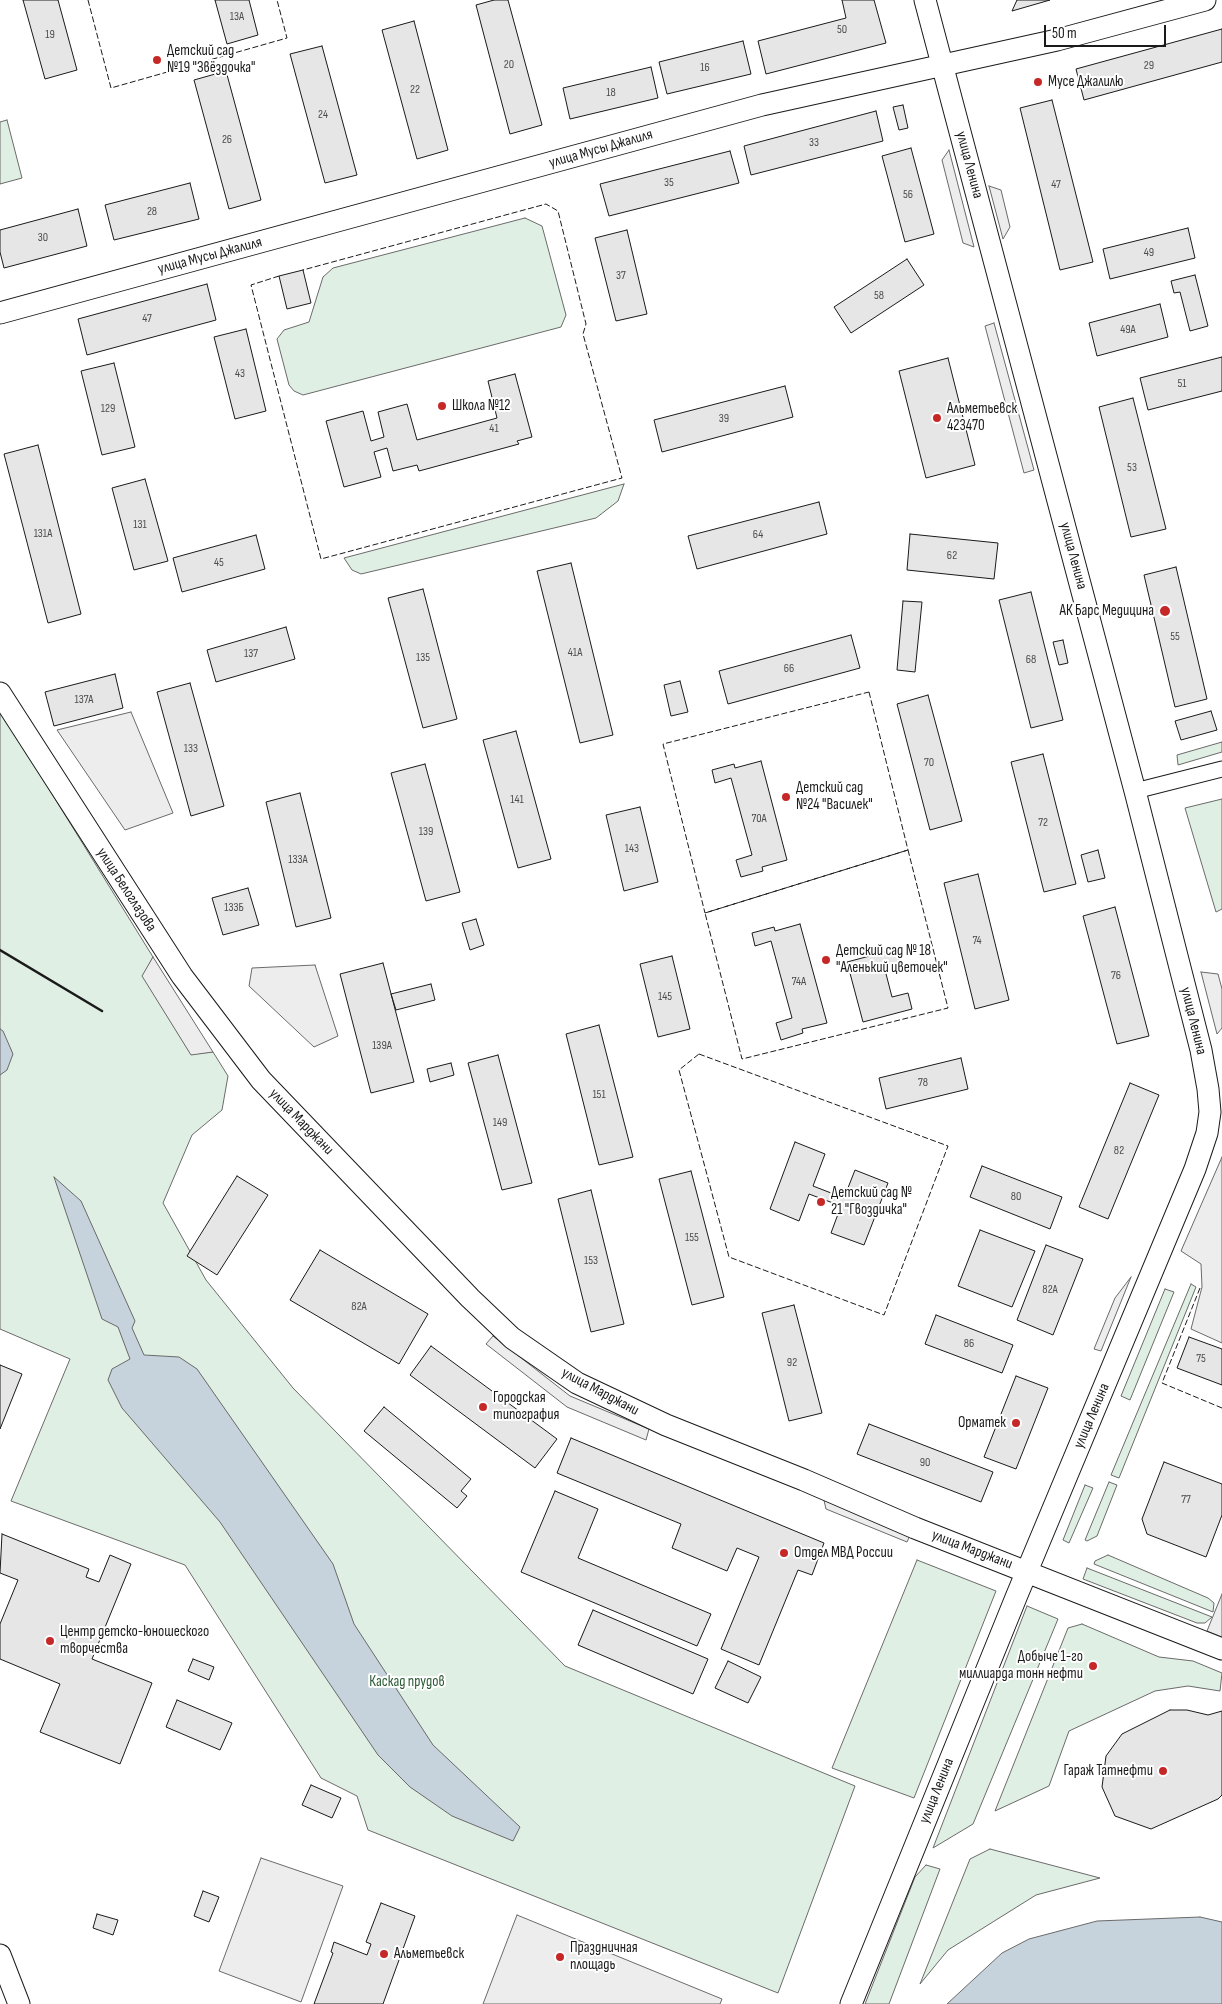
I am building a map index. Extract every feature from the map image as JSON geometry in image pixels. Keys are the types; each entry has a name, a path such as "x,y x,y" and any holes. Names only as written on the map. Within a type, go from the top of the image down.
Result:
{"street":[{"name":"улица Ленина","path":"851,2004 1027,1571 1195,1169 1207,1134 1209,1119 1208,1089 1200,1050 1135,791 925,0"},
{"name":"улица Мусы Джалиля","path":"0,313 762,105 1057,40 1205,0"},
{"name":"улица Белоглазова","path":"0,693 182,976 261,1080"},
{"path":"1135,791 1222,769"},
{"name":"улица Марджани","path":"261,1080 470,1298 512,1338 578,1383 666,1425 804,1480 915,1528 1222,1649"},
{"path":"0,1955 19,2004"}],"green space":[{"path":"7,120 22,178 0,184 0,122"},
{"path":"525,218 542,226 566,315 561,327 303,395 294,391 289,385 277,339 284,330 309,322 323,277 333,268"},
{"path":"624,484 618,501 596,518 361,574 352,570 344,558"},
{"name":"Каскад прудов","path":"0,710 153,957 143,976 191,1054 213,1052 228,1076 222,1110 192,1135 163,1203 206,1280 293,1388 565,1666 855,1786 778,1993 368,1830 357,1796 321,1778 185,1565 11,1501 70,1359 0,1329"},
{"path":"1222,742 1222,752 1178,765 1177,755"},
{"path":"1222,799 1222,909 1216,912 1185,808"},
{"path":"1191,1284 1196,1287 1119,1478 1111,1475"},
{"path":"1165,1289 1174,1292 1130,1400 1121,1396"},
{"path":"1109,1482 1117,1485 1097,1536 1087,1541 1085,1540"},
{"path":"1085,1485 1093,1488 1069,1543 1063,1540"},
{"path":"1108,1555 1208,1598 1214,1603 1213,1612 1094,1564 1095,1561"},
{"path":"917,1560 996,1591 914,1798 832,1768"},
{"path":"1087,1568 1212,1617 1205,1623 1197,1623 1083,1579"},
{"path":"1027,1606 1058,1619 973,1824 933,1848"},
{"path":"1082,1624 1159,1657 1193,1661 1222,1673 1220,1691 1188,1686 1155,1691 1069,1731 1049,1786 995,1811 1068,1628"},
{"path":"990,1849 1100,1878 1036,1895 948,1950 920,1984 970,1859"},
{"path":"926,1865 940,1869 889,2004 865,2004 915,1877"}],"shaded area":[{"path":"949,150 974,247 963,243 942,160"},
{"path":"989,186 1001,190 1010,227 1003,239"},
{"path":"994,323 1034,470 1024,473 985,326"},
{"path":"131,712 173,813 125,830 57,730"},
{"path":"153,957 213,1052 191,1055 142,976"},
{"path":"315,965 338,1036 314,1047 249,986 252,968"},
{"path":"1201,972 1218,974 1222,989 1222,1028 1217,1034"},
{"path":"0,1029 3,1031 13,1054 7,1070 0,1075"},
{"path":"1222,1157 1222,1343 1191,1329 1202,1287 1201,1264 1181,1251"},
{"path":"54,1177 81,1201 135,1321 132,1328 144,1355 179,1357 197,1369 333,1564 354,1624 433,1745 520,1827 513,1841 452,1816 410,1787 378,1755 220,1522 122,1408 108,1380 112,1369 130,1359 118,1327 102,1319"},
{"path":"1131,1277 1101,1351 1094,1349 1115,1298"},
{"path":"493,1336 570,1396 649,1429 646,1440 567,1407 486,1344"},
{"path":"823,1496 912,1531 907,1542 826,1509"},
{"path":"1222,1594 1222,1637 1207,1631"},
{"path":"261,1858 343,1886 301,2002 219,1971"},
{"name":"Праздничная площадь","path":"517,1915 722,1999 720,2004 483,2004"},
{"path":"1200,1917 1222,1922 1222,2004 947,2004 1002,1953 1029,1939 1097,1921"}],"building":[{"path":"23,0 58,0 77,70 45,79"},
{"path":"215,0 249,0 258,35 227,44"},
{"path":"494,0 508,0 542,125 510,134 476,5"},
{"path":"842,0 874,0 886,43 766,74 758,41 846,18"},
{"path":"1017,0 1050,0 1012,11"},
{"path":"414,21 448,150 417,159 382,30"},
{"path":"1222,29 1222,62 1084,100 1076,69"},
{"path":"743,41 751,74 667,94 659,62"},
{"path":"322,46 357,175 325,183 290,54"},
{"path":"651,67 658,98 570,119 563,88"},
{"path":"226,71 261,200 229,209 194,80"},
{"path":"1052,100 1093,262 1060,270 1020,108"},
{"path":"903,105 908,128 899,130 893,107"},
{"path":"876,111 883,141 751,175 744,146"},
{"path":"911,148 934,234 905,242 882,156"},
{"path":"730,151 739,183 609,216 600,184"},
{"path":"190,183 199,219 114,240 105,205"},
{"path":"78,209 87,246 4,268 0,252 0,230"},
{"path":"1188,228 1195,258 1110,279 1103,249"},
{"path":"627,230 647,314 616,321 595,238"},
{"path":"907,259 924,285 851,333 834,307"},
{"path":"303,270 311,303 287,309 279,276"},
{"path":"1195,275 1208,326 1190,331 1180,292 1174,293 1171,281"},
{"path":"207,284 216,320 87,355 78,319"},
{"path":"1160,304 1168,337 1097,356 1089,323"},
{"path":"246,329 266,411 235,419 214,337"},
{"path":"1222,357 1222,391 1148,410 1140,378"},
{"name":"Альметьевск 423470","path":"948,358 975,465 926,478 899,371"},
{"path":"114,363 135,447 102,455 81,371"},
{"path":"515,374 532,437 517,441 519,444 419,471 417,465 393,471 387,448 374,452 381,477 344,487 326,421 363,411 371,441 384,437 378,412 407,404 417,440 497,418 488,381"},
{"path":"785,386 793,417 662,452 654,420"},
{"path":"1133,398 1166,529 1131,537 1099,407"},
{"path":"38,445 81,614 48,623 4,454"},
{"path":"145,479 168,561 134,570 112,488"},
{"path":"819,502 827,534 697,569 688,536"},
{"path":"910,534 998,543 994,579 907,570"},
{"path":"256,535 265,569 182,592 173,558"},
{"path":"571,563 613,735 580,743 537,571"},
{"path":"1176,567 1207,699 1175,707 1144,575"},
{"path":"423,589 457,719 423,728 388,598"},
{"path":"1031,592 1063,720 1031,728 999,600"},
{"path":"903,601 922,602 915,672 897,670"},
{"path":"286,627 295,659 216,682 207,650"},
{"path":"851,635 860,668 728,704 719,671"},
{"path":"1063,640 1068,663 1059,665 1053,642"},
{"path":"115,674 123,708 54,726 45,692"},
{"path":"680,681 688,712 671,716 664,685"},
{"path":"190,683 224,806 191,816 157,692"},
{"path":"928,695 962,821 930,830 897,704"},
{"path":"1211,711 1217,730 1181,740 1175,721"},
{"path":"516,731 551,859 518,868 483,740"},
{"path":"1043,754 1076,884 1044,892 1011,762"},
{"path":"761,761 787,860 762,867 763,871 741,877 736,860 752,855 731,778 715,783 712,770 734,764 735,768"},
{"path":"425,764 460,892 426,901 391,773"},
{"path":"300,793 331,918 296,927 266,802"},
{"path":"640,807 658,882 624,891 606,815"},
{"path":"1098,850 1105,878 1088,882 1081,855"},
{"path":"978,874 1009,1000 975,1009 944,883"},
{"path":"248,888 259,925 223,935 212,898"},
{"path":"1115,907 1149,1036 1117,1044 1083,916"},
{"path":"476,919 484,945 470,950 462,923"},
{"path":"800,924 827,1023 802,1029 803,1033 781,1040 776,1023 792,1018 771,941 755,946 752,933 774,927 775,931"},
{"path":"896,949 901,966 885,970 892,997 908,993 912,1009 863,1022 847,962"},
{"path":"672,956 690,1029 658,1037 640,964"},
{"path":"383,963 414,1082 371,1093 340,974"},
{"path":"431,984 435,1000 396,1010 391,994"},
{"path":"599,1025 633,1157 599,1165 566,1034"},
{"path":"498,1055 532,1183 502,1190 468,1063"},
{"path":"961,1058 968,1089 886,1109 879,1078"},
{"path":"451,1063 454,1075 430,1082 427,1069"},
{"path":"1130,1083 1159,1095 1108,1219 1079,1207"},
{"path":"795,1142 825,1154 813,1186 844,1198 855,1170 888,1183 864,1245 831,1233 841,1206 809,1194 799,1221 770,1209"},
{"path":"982,1166 1062,1197 1050,1229 970,1197"},
{"path":"691,1171 724,1297 692,1305 659,1179"},
{"path":"237,1176 268,1195 217,1275 187,1256"},
{"path":"591,1190 624,1324 591,1332 558,1199"},
{"path":"980,1230 1035,1251 1012,1307 958,1286"},
{"path":"1046,1245 1083,1259 1053,1335 1017,1320"},
{"path":"320,1250 428,1314 399,1364 290,1300"},
{"path":"794,1305 822,1413 789,1421 762,1313"},
{"path":"936,1315 1013,1345 1002,1373 925,1344"},
{"path":"1189,1337 1222,1349 1222,1385 1177,1368"},
{"name":"Городская типография","path":"431,1346 557,1439 535,1468 410,1375"},
{"path":"0,1365 22,1374 0,1429"},
{"name":"Орматек","path":"1016,1376 1048,1388 1016,1469 984,1457"},
{"path":"384,1407 471,1479 461,1491 467,1496 457,1508 364,1431"},
{"path":"869,1424 993,1472 981,1502 857,1454"},
{"name":"Отдел МВД России","path":"571,1438 824,1543 812,1575 798,1570 759,1665 721,1649 759,1557 737,1548 727,1571 672,1548 681,1524 557,1473"},
{"path":"1164,1462 1222,1484 1222,1515 1206,1557 1147,1534 1142,1519"},
{"path":"555,1491 598,1509 578,1558 711,1614 697,1646 521,1572"},
{"name":"Центр детско-юношеского творчества","path":"2,1534 89,1569 86,1577 99,1582 110,1555 131,1564 92,1659 152,1683 120,1764 40,1732 60,1684 0,1659 0,1624 18,1580 0,1573"},
{"path":"593,1610 708,1659 693,1694 578,1645"},
{"path":"193,1659 214,1667 209,1680 188,1671"},
{"path":"728,1661 761,1677 748,1703 715,1688"},
{"path":"177,1700 232,1723 220,1750 166,1727"},
{"name":"Гараж Татнефти","path":"1170,1710 1187,1710 1208,1715 1222,1711 1222,1795 1218,1799 1151,1829 1115,1816 1102,1787 1106,1756 1122,1734"},
{"path":"311,1785 341,1798 332,1818 302,1805"},
{"path":"203,1891 219,1897 209,1922 194,1916"},
{"name":"Альметьевск","path":"381,1903 415,1916 383,2004 314,2004 333,1953 331,1952 334,1942 367,1955 371,1944 366,1942"},
{"path":"97,1914 118,1920 113,1935 93,1928"}],"fence":[{"path":"88,0 111,88 287,38 277,0"},
{"path":"279,276 251,285 321,559 622,478 583,334 586,324 558,211 546,204 303,270"},
{"path":"869,692 908,850 705,913 663,744 869,692"},
{"path":"908,850 948,1008 742,1059 705,913 908,850"},
{"path":"699,1054 948,1146 884,1315 729,1257 679,1070 699,1054"},
{"path":"1200,1288 1162,1383 1222,1408"}],"wall":[{"path":"0,950 102,1011"}],"place":[{"name":"Детский сад №19 \"Звёздочка\"","path":"157,60"},
{"name":"Мусе Джалилю","path":"1038,82"},
{"name":"Школа №12","path":"442,406"},
{"name":"Альметьевск 423470","path":"937,418"},
{"name":"АК Барс Медицина","path":"1165,611"},
{"name":"Детский сад №24 \"Василек\"","path":"786,797"},
{"name":"Детский сад № 18 \"Аленький цветочек\"","path":"826,960"},
{"name":"Детский сад № 21 \"Гвоздичка\"","path":"821,1202"},
{"name":"Городская типография","path":"483,1407"},
{"name":"Орматек","path":"1016,1423"},
{"name":"Отдел МВД России","path":"784,1553"},
{"name":"Центр детско-юношеского творчества","path":"50,1641"},
{"name":"Добыче 1-го миллиарда тонн нефти","path":"1093,1666"},
{"name":"Гараж Татнефти","path":"1163,1771"},
{"name":"Альметьевск","path":"384,1954"},
{"name":"Праздничная площадь","path":"560,1957"}]}
